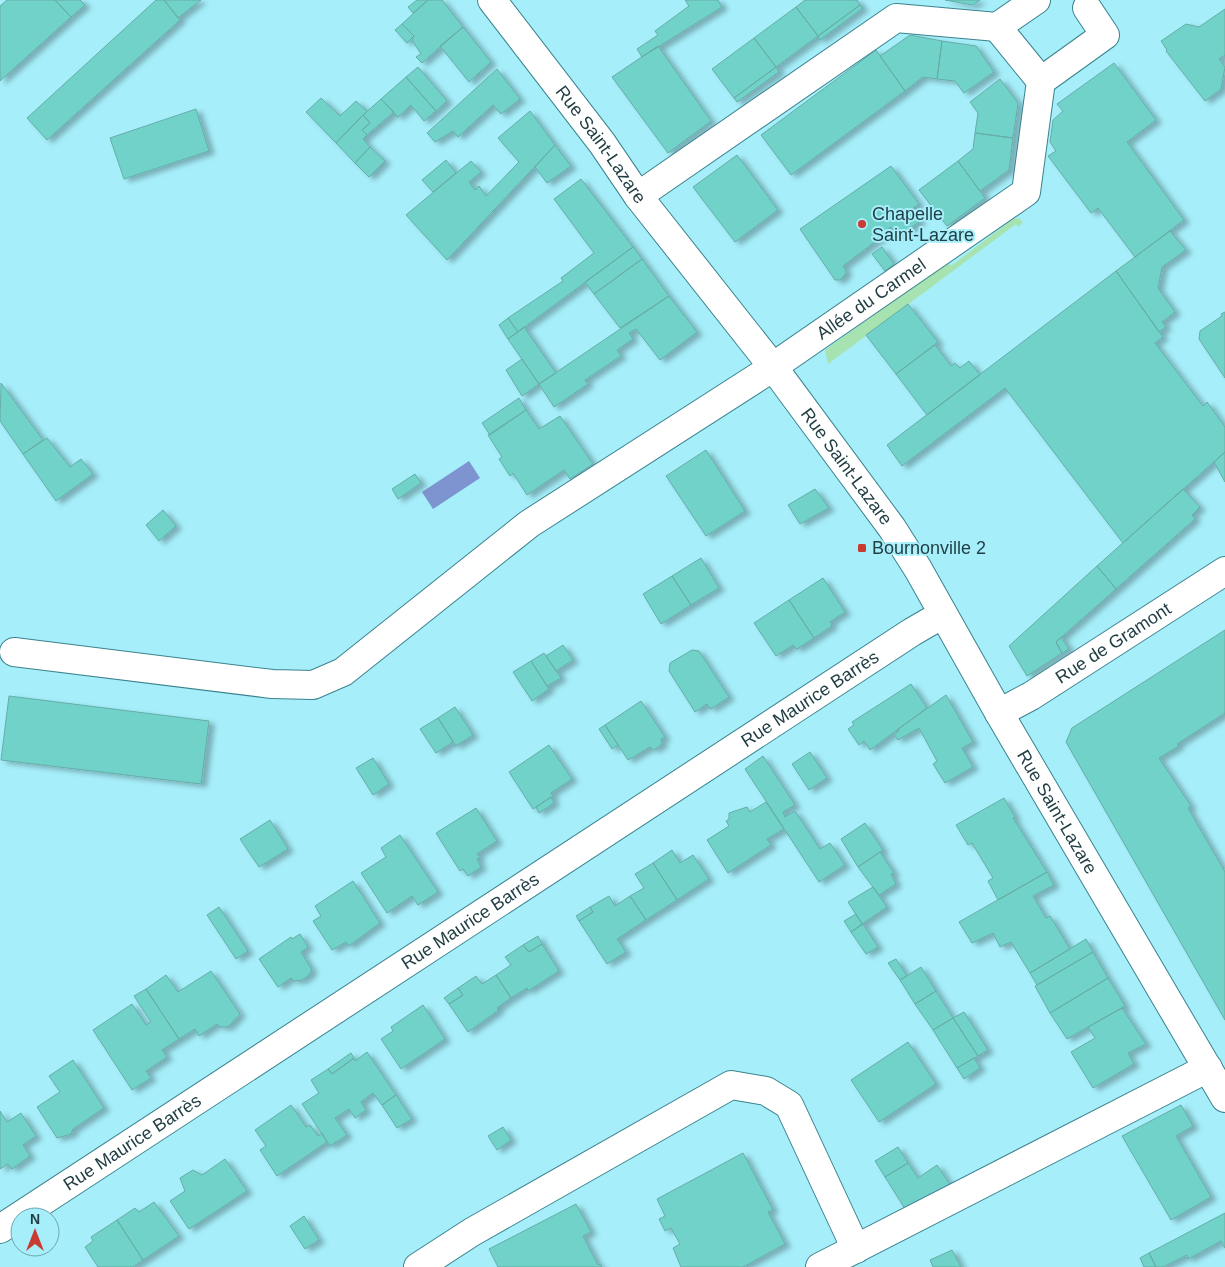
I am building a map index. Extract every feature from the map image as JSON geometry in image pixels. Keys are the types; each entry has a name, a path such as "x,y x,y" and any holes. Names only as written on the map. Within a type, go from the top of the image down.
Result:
{"street":[{"name":"Rue Saint-Lazare","path":"492,0 584,119 638,196 773,367 887,520 918,569 999,713 1225,1098"},
{"path":"638,196 896,18 997,27 1036,0"},
{"path":"997,27 1041,81 1105,35 1088,3"},
{"name":"Allée du Carmel","path":"14,652 272,684 314,685 343,672 529,524 773,367 1026,192 1041,81"},
{"name":"Rue de Gramont","path":"999,713 1032,696 1225,571"},
{"name":"Rue Maurice Barrès","path":"0,1229 943,614"},
{"path":"820,1267 1208,1068"},
{"path":"418,1267 472,1232 731,1085 766,1091 789,1106 856,1249"}],"green space":[{"path":"1019,218 1023,222 1018,227 1016,224 828,364 825,350 948,262 951,266 1013,219"}],"water":[{"path":"469,461 480,478 433,509 422,492"}],"building":[{"path":"7,0 55,0 71,17 0,81 0,6"},
{"path":"55,0 80,0 85,5 71,17"},
{"path":"156,0 164,0 180,20 47,140 27,118"},
{"path":"164,0 201,0 178,18"},
{"path":"417,0 428,0 413,13 408,7"},
{"path":"428,0 442,0 463,27 422,63 416,57 421,54 412,40 414,36 402,24"},
{"path":"685,0 718,0 722,7 642,57 637,49 658,35 655,31 689,6"},
{"path":"805,0 857,0 860,5 818,36 796,7"},
{"path":"945,0 980,0 973,5"},
{"path":"860,5 863,8 820,40 818,36"},
{"path":"796,7 818,36 776,67 754,38"},
{"path":"1225,9 1225,55 1219,59 1225,67 1221,89 1205,101 1166,51 1161,41 1186,24 1199,27"},
{"path":"402,24 414,36 407,43 395,30"},
{"path":"463,27 491,62 469,82 440,46"},
{"path":"910,35 942,41 937,79 923,77 905,91 880,56"},
{"path":"754,38 776,67 734,98 712,69"},
{"path":"942,41 976,46 994,72 964,93 955,81 937,79"},
{"path":"658,46 711,121 668,153 612,77"},
{"path":"876,50 905,91 791,175 761,135"},
{"path":"1114,63 1156,120 1127,142 1184,220 1135,257 1098,208 1091,213 1048,156 1056,151 1050,142 1053,120 1063,111 1057,104"},
{"path":"418,67 447,101 436,111 406,77"},
{"path":"776,67 779,72 737,102 734,98"},
{"path":"497,69 520,99 501,114 493,105 458,137 453,131 435,142 427,133"},
{"path":"406,77 436,111 424,121 411,105 398,117 381,99"},
{"path":"1000,79 1018,103 1013,138 975,133 978,113 970,102"},
{"path":"321,98 340,116 356,101 367,111 336,143 306,112"},
{"path":"381,99 394,112 367,135 362,130 370,123 363,115"},
{"path":"196,109 209,151 124,179 110,138"},
{"path":"530,111 555,145 447,260 406,215 471,161 481,172 469,182 475,190 479,186 486,196 519,162 498,138"},
{"path":"363,115 370,123 362,130 367,135 363,139 370,147 355,163 336,143"},
{"path":"975,133 1013,138 1009,170 980,191 958,161 973,149"},
{"path":"555,145 571,166 547,183 535,167"},
{"path":"370,147 385,161 369,177 355,163"},
{"path":"737,155 778,210 735,242 693,187"},
{"path":"446,160 456,173 433,192 422,180"},
{"path":"958,161 985,198 947,226 919,190"},
{"name":"Chapelle Saint-Lazare","path":"891,166 919,204 912,209 920,221 899,237 891,227 887,230 888,232 843,266 846,271 845,275 840,280 835,280 800,229"},
{"path":"581,179 633,247 518,332 508,318 563,281 561,278 594,253 554,199"},
{"path":"1170,231 1186,250 1162,267 1158,288 1175,312 1162,322 1166,327 1159,332 1116,271"},
{"path":"633,247 642,259 594,294 585,282"},
{"path":"882,247 894,264 885,271 872,254"},
{"path":"642,259 669,296 620,328 594,294"},
{"path":"1116,271 1163,337 1155,343 1203,406 1207,402 1225,427 1225,452 1123,543 1005,388 902,466 887,445"},
{"path":"669,296 697,332 660,360 636,329 629,333 633,339 617,350 621,356 585,380 588,384 554,407 539,384"},
{"path":"908,304 938,342 896,374 866,335"},
{"path":"1225,312 1225,378 1199,339 1200,331"},
{"path":"508,318 518,332 508,339 499,325"},
{"path":"524,327 556,373 539,384 508,339"},
{"path":"935,345 951,366 955,363 960,368 969,361 980,375 927,415 896,374"},
{"path":"522,359 539,384 522,396 506,370"},
{"path":"1,383 43,440 23,454 0,421"},
{"path":"519,398 526,410 490,435 482,423"},
{"path":"526,410 539,429 560,416 593,464 570,479 564,470 527,495 513,473 510,476 499,459 502,457 488,435"},
{"path":"47,438 70,467 81,459 93,474 56,501 23,454"},
{"path":"706,450 745,511 706,536 666,476"},
{"path":"1225,452 1225,482 1214,462"},
{"path":"415,474 421,483 398,499 392,489"},
{"path":"815,489 829,508 800,524 788,505"},
{"path":"1183,489 1200,507 1192,515 1195,519 1116,589 1097,566"},
{"path":"163,510 176,526 159,541 146,525"},
{"path":"701,558 719,588 691,605 672,576"},
{"path":"1097,566 1116,589 1056,642 1062,653 1027,676 1009,646"},
{"path":"672,576 691,605 661,624 643,594"},
{"path":"823,578 845,612 830,622 832,626 814,638 789,600"},
{"path":"789,600 814,638 797,649 793,645 776,656 754,623"},
{"path":"1225,630 1225,713 1159,758 1191,806 1188,808 1225,872 1225,1020 1066,742 1072,728"},
{"path":"1061,637 1069,649 1062,653 1056,642"},
{"path":"563,645 573,660 556,671 546,656"},
{"path":"692,650 699,651 729,697 711,709 707,704 695,712 669,671 670,663"},
{"path":"544,653 561,678 547,686 531,661"},
{"path":"531,661 549,689 532,701 513,672"},
{"path":"911,684 927,708 870,750 864,741 859,745 848,729 854,725 852,722"},
{"path":"946,695 973,742 962,748 973,767 945,783 933,764 937,761 919,728 898,740 894,734 899,731 898,729"},
{"path":"9,696 209,721 201,784 1,760"},
{"path":"641,701 665,737 661,739 662,744 654,750 650,747 628,760 605,725"},
{"path":"455,707 473,735 456,746 438,718"},
{"path":"438,718 453,742 436,753 420,729"},
{"path":"605,725 618,745 612,749 599,729"},
{"path":"549,745 572,779 551,793 553,796 533,809 509,772"},
{"path":"810,752 827,778 809,790 792,764"},
{"path":"763,756 795,805 783,812 785,817 795,811 820,849 830,843 845,865 819,882 745,769"},
{"path":"373,758 389,784 373,795 356,768"},
{"path":"551,797 554,803 539,813 536,807"},
{"path":"1004,798 1015,817 1013,818 1047,872 998,900 988,881 993,878 972,843 968,845 956,825"},
{"path":"766,802 784,829 767,839 771,845 728,873 707,840 729,826 726,821 729,819 729,813 747,807 750,812"},
{"path":"476,808 497,841 477,854 480,858 477,859 481,867 468,876 463,869 460,871 436,833"},
{"path":"270,820 288,849 259,867 240,839"},
{"path":"865,823 883,850 858,867 841,839"},
{"path":"400,835 438,892 418,905 412,896 387,913 361,873 386,857 381,848"},
{"path":"672,850 680,863 693,855 709,879 677,900 653,863"},
{"path":"880,852 894,873 891,874 896,884 879,895 858,867"},
{"path":"653,863 677,900 646,920 630,896 644,888 635,874"},
{"path":"1047,872 1054,885 1033,896 1046,918 1050,916 1070,949 1030,973 1011,942 1000,947 993,933 972,943 959,922"},
{"path":"353,881 380,923 349,946 346,942 332,950 313,921 321,916 315,906"},
{"path":"873,887 887,907 862,924 848,902"},
{"path":"609,896 615,906 630,896 646,920 617,939 626,952 607,964 579,921 593,912 590,907"},
{"path":"219,907 248,951 236,959 207,915"},
{"path":"590,907 593,912 579,921 576,916"},
{"path":"856,914 862,924 851,932 844,921"},
{"path":"863,924 878,947 866,954 851,932"},
{"path":"300,934 308,947 301,952 312,970 302,980 294,981 291,978 278,987 259,959 291,937 292,939"},
{"path":"538,936 542,944 529,952 523,945"},
{"path":"1086,939 1093,952 1037,985 1030,973"},
{"path":"542,944 559,971 528,991 527,988 511,998 496,975 511,965 505,957 523,945 529,952"},
{"path":"1093,952 1108,978 1050,1013 1035,986"},
{"path":"896,959 907,976 900,980 888,963"},
{"path":"921,967 936,991 915,1004 900,980"},
{"path":"211,971 240,1014 228,1027 220,1027 217,1024 199,1036 195,1029 179,1039 146,989 166,975 178,992"},
{"path":"496,975 511,998 497,1008 499,1010 468,1032 449,1004 463,995 458,988 476,976 482,984"},
{"path":"1108,978 1125,1006 1067,1039 1050,1013"},
{"path":"458,988 463,995 449,1004 444,998"},
{"path":"146,989 179,1039 162,1050 167,1057 146,1071 151,1078 132,1090 93,1030 132,1004 146,1025 151,1022 134,996"},
{"path":"936,991 953,1018 933,1030 915,1004"},
{"path":"423,1005 445,1039 401,1069 381,1039 393,1031 391,1027"},
{"path":"1122,1008 1146,1044 1128,1053 1134,1064 1093,1088 1071,1052 1095,1038 1088,1027"},
{"path":"964,1012 988,1050 978,1056 953,1018"},
{"path":"953,1018 978,1056 957,1068 933,1030"},
{"path":"908,1042 936,1084 879,1122 851,1080"},
{"path":"367,1052 396,1095 382,1105 373,1093 361,1102 366,1110 355,1118 349,1109 335,1118 347,1135 330,1146 302,1104 319,1093 311,1080 328,1069 332,1074 354,1058 355,1061"},
{"path":"351,1053 354,1058 332,1074 328,1069"},
{"path":"974,1058 980,1068 964,1079 957,1068"},
{"path":"73,1060 104,1108 73,1129 71,1134 57,1138 37,1107 60,1092 49,1076"},
{"path":"396,1095 412,1119 397,1128 382,1105"},
{"path":"291,1105 306,1127 310,1125 318,1136 322,1133 327,1142 277,1176 260,1150 266,1146 255,1130"},
{"path":"1181,1105 1193,1126 1176,1136 1211,1197 1171,1220 1122,1136"},
{"path":"0,1111 7,1122 21,1113 36,1136 23,1145 30,1156 12,1169 8,1164 0,1169"},
{"path":"503,1127 511,1140 497,1150 488,1136"},
{"path":"898,1147 908,1163 885,1177 875,1161"},
{"path":"743,1153 773,1210 768,1212 785,1244 743,1267 681,1267 673,1248 680,1244 671,1228 665,1231 659,1219 665,1216 657,1199"},
{"path":"225,1159 247,1191 189,1229 170,1201 185,1191 180,1178 193,1170 202,1175"},
{"path":"908,1163 918,1178 937,1165 953,1189 907,1212 885,1177"},
{"path":"154,1202 179,1236 143,1260 117,1220 135,1208 139,1212"},
{"path":"576,1204 591,1232 583,1236 598,1265 600,1264 602,1267 498,1267 489,1249"},
{"path":"1225,1213 1225,1248 1221,1241 1188,1259 1187,1255 1163,1267 1156,1267 1149,1253"},
{"path":"304,1216 319,1240 305,1249 290,1226"},
{"path":"117,1220 143,1260 133,1267 98,1267 85,1247 93,1241 91,1237"},
{"path":"952,1250 961,1267 933,1267 930,1260"},
{"path":"1149,1253 1156,1267 1144,1267 1140,1258"}],"place":[{"name":"Chapelle Saint-Lazare","path":"862,224"},
{"name":"Bournonville 2","path":"862,548"}]}
